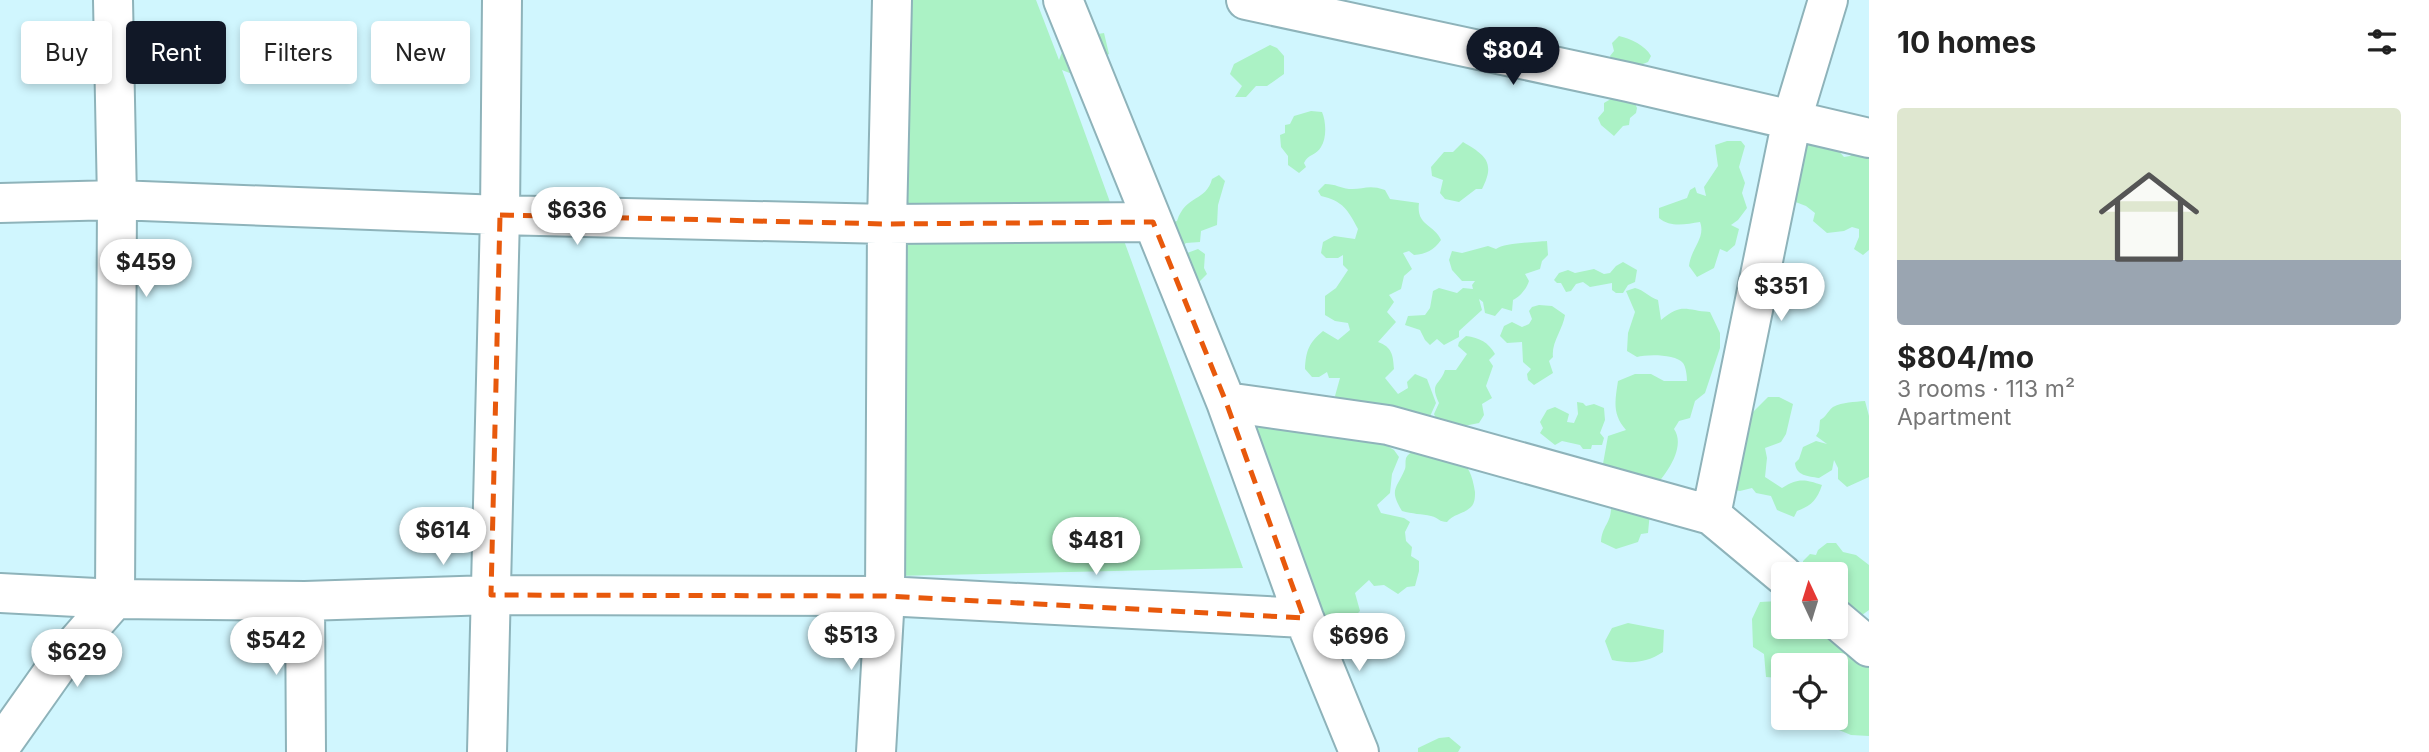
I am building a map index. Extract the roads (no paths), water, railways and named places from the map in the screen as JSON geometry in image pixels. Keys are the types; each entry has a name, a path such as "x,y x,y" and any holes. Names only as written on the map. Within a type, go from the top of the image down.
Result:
{"street":[{"path":"0,747 60,662 115,599 117,200 113,0"},
{"path":"486,752 500,215 502,0"},
{"path":"876,752 885,596 887,225 892,0"},
{"path":"1063,0 1226,402 1304,618 1359,752"},
{"path":"1245,0 1312,7 1869,138"},
{"path":"1711,515 1792,119 1828,0"},
{"path":"0,203 117,200 500,215 887,225 1153,222"},
{"path":"1226,402 1388,425 1711,515 1771,566"},
{"path":"0,593 115,599 305,601 491,595 885,596 1304,618"},
{"path":"305,601 306,752"},
{"path":"1848,629 1869,647"}]}
